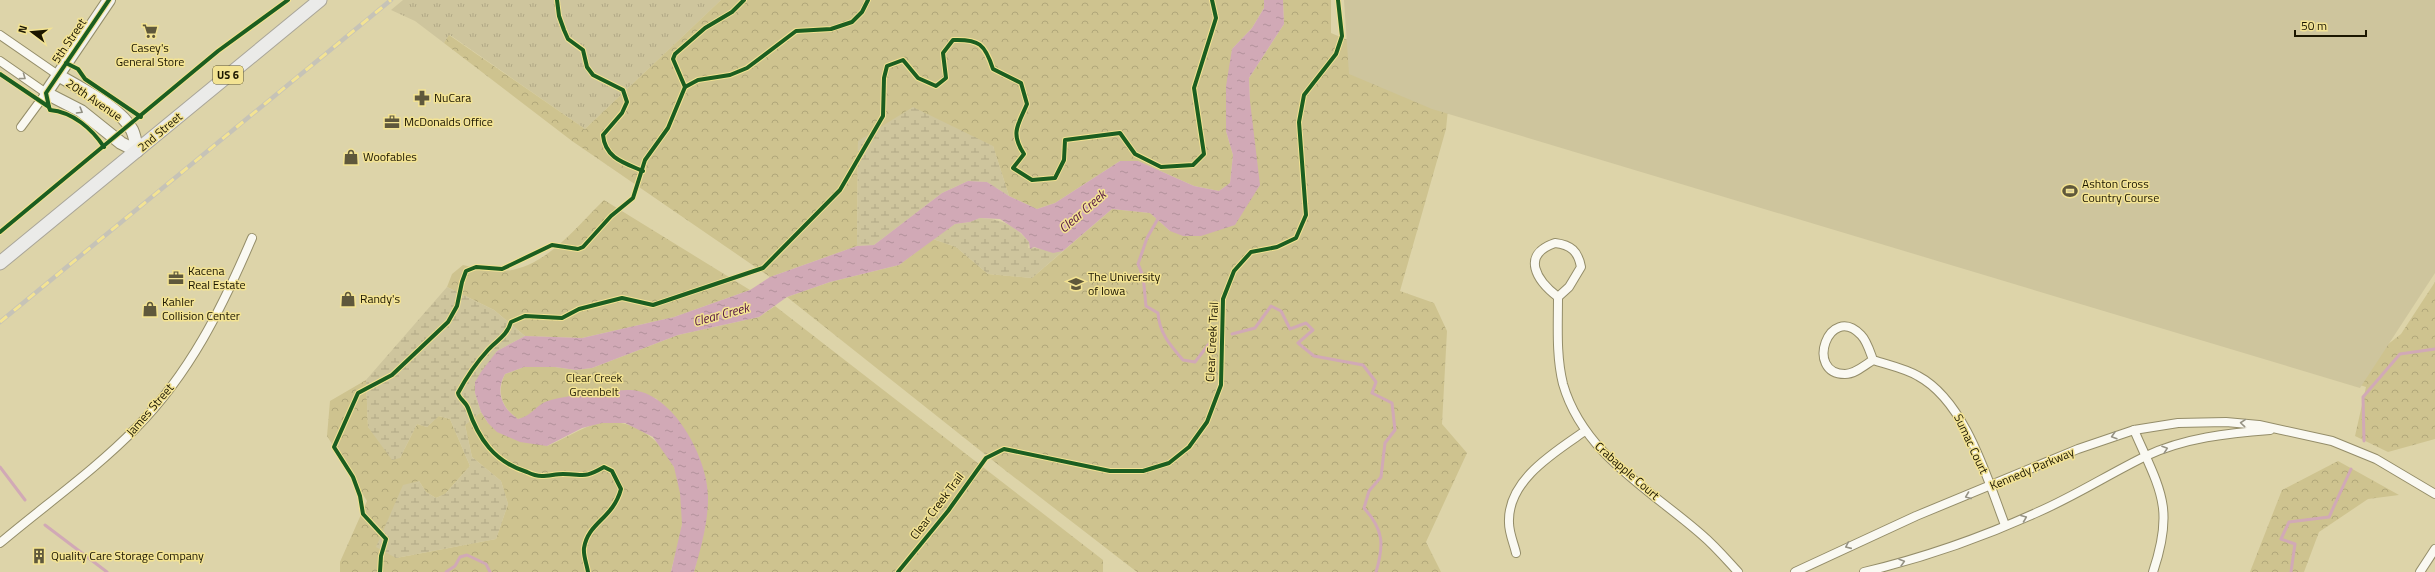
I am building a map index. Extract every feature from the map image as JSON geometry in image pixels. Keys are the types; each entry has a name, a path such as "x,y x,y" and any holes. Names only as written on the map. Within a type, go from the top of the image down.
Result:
{"main road":[{"name":"2nd Street","path":"0,263 320,0"}],"street":[{"name":"5th Street","path":"21,127 109,0"},
{"name":"20th Avenue","path":"0,35 58,75 106,105 126,121 132,130 137,151"},
{"name":"20th Avenue","path":"0,61 46,93 81,111 121,143 137,151"},
{"name":"James Street","path":"0,543 116,448 156,407 202,343 226,300 252,238"},
{"path":"1555,243 1574,249 1579,257 1581,267 1569,287 1558,297 1538,278 1534,268 1538,254 1545,246 1555,243"},
{"name":"Crabapple Court","path":"1558,297 1560,369 1569,400 1585,431 1613,462 1703,536 1738,572"},
{"path":"1842,327 1852,329 1862,335 1873,360 1846,374 1836,372 1828,366 1822,348 1826,338 1832,331 1842,327"},
{"name":"Sumac Court","path":"1873,360 1919,376 1946,398 1961,421 2005,525"},
{"name":"Kennedy Parkway","path":"1796,572 1916,516 1990,487 2078,449 2134,430 2178,423 2203,422 2253,424 2281,429 2354,449 2391,467 2435,494"},
{"name":"Kennedy Parkway","path":"1864,572 1921,557 2005,525 2077,494 2146,456 2199,439 2233,433 2281,429"},
{"path":"2134,430 2157,481 2164,512 2161,548 2152,572"},
{"path":"1516,553 1509,523 1511,505 1516,495 1538,466 1585,431"},
{"path":"2420,572 2435,549"}],"green space":[{"path":"403,0 721,0 585,129 450,35 444,43 415,21 391,10"},
{"path":"721,0 1264,0 1264,8 1252,28 1232,49 1226,131 1233,155 1230,183 1219,191 1194,186 1138,161 1120,161 1055,203 1037,209 1009,196 993,146 858,141 857,246 770,277 572,141 444,43 449,35 585,129"},
{"path":"1283,0 1331,0 1331,33 1367,48 2373,356 2401,334 2435,282 2435,439 2388,452 2355,436 2366,387 1919,239 1448,109 1446,129 1400,291 1434,303 1447,331 1442,424 1467,453 1426,542 1441,572 1137,572 1001,467 787,297 830,282 899,265 933,239 956,247 988,274 1032,278 1112,209 1150,213 1170,231 1235,225 1250,101 1249,78 1284,24"},
{"name":"Ashton Cross Country Course","path":"1344,0 2435,0 2435,273 2360,388 1432,109 1349,74"},
{"path":"913,107 993,146 1009,196 987,182 968,181 942,193 874,245 857,246 858,141"},
{"path":"604,200 750,290 674,317 582,338 525,336 494,310 447,287 452,274 463,265 487,271 508,271 540,259 554,249"},
{"path":"980,218 995,220 1013,227 1029,242 1028,248 1063,251 1032,278 988,274 956,247 933,239 955,224 969,222"},
{"path":"447,287 494,310 525,336 497,351 475,393 481,412 465,425 472,457 501,481 508,504 496,539 396,558 376,547 403,485 419,481 426,492 436,498 445,494 470,466 450,419 439,416 427,427 417,424 400,458 392,460 368,427 366,380"},
{"name":"Clear Creek Greenbelt","path":"775,306 1103,560 1103,572 694,572 705,527 657,399 632,390 559,399 544,403 529,416 518,419 512,415 504,405 501,387 505,374 524,367 555,367 576,370 592,368 678,335 759,317"},
{"path":"366,380 368,427 400,458 417,424 427,427 438,416 450,419 470,466 445,494 436,498 426,492 419,481 396,558 496,539 508,504 501,481 472,457 465,425 481,412 488,423 547,446 586,427 600,423 612,422 623,423 634,427 653,439 661,447 674,467 681,495 682,524 671,572 340,572 340,562 367,501 327,436 330,401"},
{"path":"2338,461 2399,495 2368,499 2319,532 2304,572 2250,572 2282,490"}],"water":[{"name":"Clear Creek","path":"1264,0 1283,0 1284,24 1249,78 1250,101 1260,185 1235,225 1201,236 1183,236 1170,231 1150,213 1112,209 1063,251 1053,253 1034,247 1030,249 1029,242 1021,233 1000,219 980,218 970,222 955,224 899,265 830,282 787,297 759,317 678,335 592,368 576,370 555,367 524,367 505,374 500,393 504,405 512,415 518,419 526,416 549,400 585,394 630,390 646,393 660,402 674,415 686,430 695,447 707,482 707,517 702,545 694,572 671,572 682,524 680,493 674,467 653,437 625,423 602,423 582,428 547,446 520,442 497,432 488,423 481,412 475,393 475,382 497,351 525,336 582,338 674,317 750,290 770,277 857,246 874,245 942,193 968,181 987,182 1009,196 1037,209 1055,203 1120,161 1138,161 1194,186 1219,191 1230,183 1233,155 1226,131 1226,86 1232,49 1252,28 1264,8"}],"waterway":[{"path":"1159,217 1147,238 1138,264 1143,279 1146,306 1158,313 1163,333 1183,360 1195,362 1212,340"},
{"path":"1232,334 1255,328 1271,306 1281,311 1290,329 1306,323 1313,330 1298,343 1314,356 1363,365 1376,382 1372,393 1392,403 1395,430 1385,443 1381,477 1369,491 1364,508 1371,516 1379,531 1381,546 1376,572"},
{"path":"2364,441 2363,397 2400,354 2435,349"},
{"path":"0,467 25,500"},
{"path":"2291,572 2295,544 2281,539 2289,522 2329,517 2351,469"},
{"path":"45,525 107,572"},
{"path":"446,572 455,566 460,557 467,555 486,564 490,572"}],"railway":[{"path":"0,322 391,0"}],"cycle path":[{"path":"49,107 46,93 109,0"},
{"path":"0,232 218,51 288,0"},
{"path":"557,0 559,16 568,39 583,50 587,67 593,75 623,90 627,102 622,113 603,135 607,149 617,159 643,171"},
{"path":"685,87 673,59 675,54 705,28 732,12 744,0"},
{"path":"380,572 381,556 386,539 363,514 360,496 353,477 334,447 358,393 392,375 448,322 457,306 466,271 476,267 502,269 552,245 578,249 583,247 611,216 633,198 645,160 668,128 685,87 698,80 730,75 747,68 796,31 831,29 852,22 862,12 868,0"},
{"path":"588,572 584,551 586,539 590,532 612,507 621,489 612,471 604,467 588,474 538,476 515,468 496,455 482,439 467,406 458,393 475,365 507,331 511,322 525,316 562,318 579,309 622,298 653,305 763,268 840,190 883,116 884,78 887,66 903,60 918,78 936,86 946,78 943,53 953,40 975,42 980,45 987,54 993,69 1021,83 1027,104 1018,124 1016,134 1017,140 1024,154 1013,168 1032,180 1055,178 1064,160 1065,140 1120,133 1135,154 1161,167 1193,165 1204,154 1194,88 1216,18 1212,0"},
{"name":"Clear Creek Trail","path":"898,572 948,511 986,458 1004,449 1110,471 1143,471 1169,463 1189,447 1207,422 1221,385 1223,299 1234,271 1251,252 1277,247 1296,238 1306,215 1299,122 1304,95 1336,54 1342,36 1338,0"},
{"path":"66,63 78,69 85,79 141,117"},
{"path":"0,74 49,107 50,110 66,114 81,122 94,134 104,147"}],"place":[{"name":"Casey's General Store","path":"150,31"},
{"name":"NuCara","path":"422,98"},
{"name":"McDonalds Office","path":"392,122"},
{"name":"Woofables","path":"351,157"},
{"name":"Ashton Cross Country Course","path":"2070,191"},
{"name":"Kacena Real Estate","path":"176,278"},
{"name":"The University of Iowa","path":"1076,284"},
{"name":"Randy's","path":"348,299"},
{"name":"Kahler Collision Center","path":"150,309"},
{"name":"Quality Care Storage Company","path":"39,556"}]}
